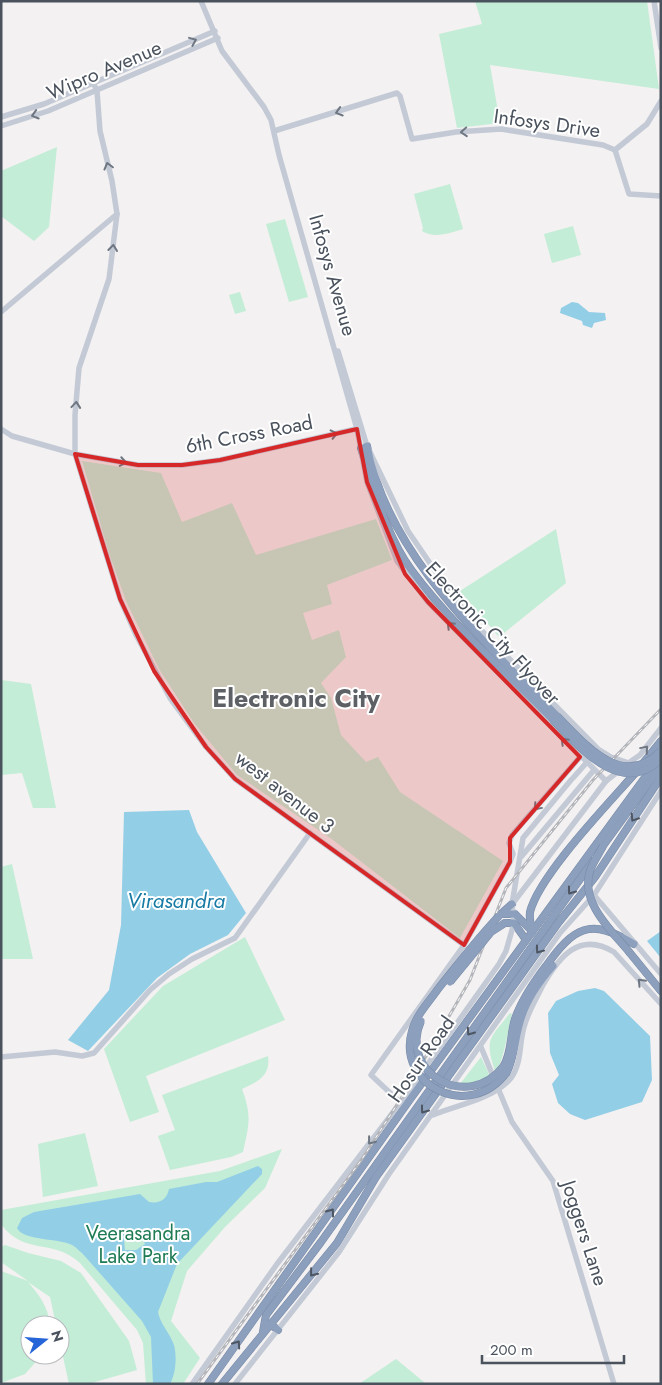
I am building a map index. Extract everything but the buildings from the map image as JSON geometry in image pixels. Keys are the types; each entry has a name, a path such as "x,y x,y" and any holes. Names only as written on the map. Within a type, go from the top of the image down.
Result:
{"highway":[{"name":"Electronic City Flyover","path":"364,447 397,525 423,566 461,617 594,760 612,770 628,773 642,770 661,759"},
{"name":"Electronic City Flyover","path":"364,447 390,530 411,570 453,618 555,718 593,752 618,765 627,767 638,766 648,762 661,752"},
{"path":"532,932 531,910 554,870 661,741"},
{"name":"Hosur Road","path":"208,1384 403,1104 532,932 661,752"},
{"path":"263,1332 266,1315 321,1242 661,766"},
{"name":"Hosur Road","path":"222,1384 337,1243 376,1177 559,922 595,877 661,777"},
{"path":"603,846 590,872 591,898 598,914 661,991"},
{"path":"512,904 464,956 421,1012 414,1026 410,1041 416,1070 437,1089 452,1096 465,1097 486,1091 500,1081 512,1060 520,1020 527,1002 553,966"},
{"path":"500,915 513,913 532,932"},
{"path":"526,940 514,923 505,923 496,928 428,1009 420,1022 416,1039 419,1055 427,1070 439,1080 452,1086 467,1087 481,1084 505,1070 520,1006 533,982 562,943 577,933 598,928 614,932 634,944"},
{"path":"270,1324 278,1330"}],"street":[{"path":"654,1 661,48"},
{"path":"203,3 217,38 266,106 276,131"},
{"name":"Wipro Avenue","path":"1,117 44,104 214,32"},
{"name":"Wipro Avenue","path":"1,126 48,112 217,38"},
{"name":"west avenue 3","path":"93,82 97,91 100,131 112,181 117,214 109,279 79,368 75,415 75,454 120,599 154,672 170,698 206,747 235,779 464,945"},
{"name":"Infosys Drive","path":"276,131 397,93 400,96 412,139 456,132 501,129 604,145 615,150"},
{"path":"661,101 647,124 615,150 629,194 661,196"},
{"name":"Infosys Avenue","path":"276,131 279,155 345,379"},
{"name":"Infosys Avenue","path":"276,131 285,170 364,447"},
{"path":"1,312 117,214"},
{"name":"6th Cross Road","path":"1,429 12,436 75,454 138,464 182,465 220,460 359,428"},
{"path":"364,447 404,522 447,589 480,628 598,749 611,757 629,763"},
{"path":"364,447 362,463 379,516 394,554 405,574 428,602 606,782"},
{"path":"512,904 606,782 640,755 661,728"},
{"path":"192,1384 276,1264 403,1104 499,964 506,951 514,923 512,904 523,838 598,749"},
{"path":"403,1104 370,1075 464,945 510,862 513,854 509,846 510,838 580,757"},
{"path":"521,857 594,770"},
{"path":"235,1384 339,1252 389,1174 432,1116 560,933 594,896 661,791"},
{"path":"1,1057 56,1052 82,1056 94,1053 150,990 169,974 192,959 235,938 310,833"},
{"path":"594,896 661,974"},
{"path":"432,1116 499,1088 509,1080 515,1070 528,1016 553,966 575,947 591,944 614,952 661,1004"},
{"name":"Joggers Lane","path":"481,1046 512,1122 553,1182 614,1384"}],"highlighted area":[{"path":"357,429 367,482 405,574 428,602 580,757 510,838 510,862 464,945 235,779 206,747 154,671 120,599 75,454 138,465 182,465 220,460"}],"green space":[{"path":"475,1 647,1 659,89 490,65 500,123 457,128 439,34 482,24"},
{"path":"57,147 49,227 34,241 1,216 1,171"},
{"path":"450,184 463,229 437,235 422,231 423,228 414,194"},
{"path":"285,219 308,297 289,302 266,224"},
{"path":"573,226 581,255 552,263 544,234"},
{"path":"240,292 246,311 235,314 229,295"},
{"path":"82,461 161,473 182,522 232,503 256,555 376,519 392,560 327,585 332,604 303,613 312,640 339,630 346,657 321,683 331,698 341,735 366,762 378,757 400,792 503,861 460,938 333,840 237,775 194,723 159,669 126,601 109,553"},
{"path":"556,529 566,583 499,637 460,591"},
{"path":"1,680 31,684 56,808 33,808 22,773 1,775"},
{"path":"12,864 33,959 1,959 1,867"},
{"path":"245,937 285,1020 146,1076 159,1112 130,1122 104,1049 163,986"},
{"path":"510,1013 512,1014 501,1061 495,1071 490,1052 491,1039"},
{"path":"268,1056 267,1069 262,1077 242,1089 248,1114 247,1135 243,1152 231,1157 170,1170 158,1136 175,1130 162,1095"},
{"path":"481,1057 490,1076 466,1085 460,1084"},
{"path":"85,1133 98,1186 43,1197 38,1144"},
{"name":"Veerasandra Lake Park","path":"282,1149 265,1188 225,1227 187,1271 171,1321 200,1358 183,1384 146,1384 143,1343 137,1330 80,1263 70,1255 60,1251 19,1240 1,1224 1,1210 220,1171"},
{"path":"5,1245 61,1261 81,1273 129,1341 137,1370 88,1384 69,1384 65,1365 70,1365 70,1315 54,1315 50,1297 28,1282 42,1301 48,1315 20,1315 20,1365 33,1365 25,1374 1,1383 1,1271 28,1281 1,1262 1,1247"},
{"path":"396,1359 425,1383 359,1384"}],"water":[{"path":"572,302 578,303 589,312 605,313 606,320 594,323 592,328 583,325 582,321 560,313 561,308"},
{"name":"Virasandra","path":"189,810 197,832 246,913 228,935 190,954 157,978 88,1051 68,1040 109,990 121,925 124,812"},
{"path":"661,931 661,958 647,941"},
{"path":"595,988 604,991 650,1036 652,1080 642,1102 585,1120 570,1114 558,1103 552,1084 559,1075 550,1053 548,1013 556,1001 578,991"},
{"name":"Veerasandra Lake Park","path":"258,1166 262,1169 262,1174 177,1264 158,1312 174,1345 175,1370 170,1384 153,1384 151,1337 142,1321 75,1247 66,1243 26,1235 17,1228 22,1218 34,1212 140,1194 149,1202 156,1202 165,1198 169,1189 206,1182 217,1182","holes":["131,1234 142,1237 145,1244 136,1250 125,1250 124,1239"]}],"railway":[{"path":"197,1384 362,1159 407,1089 470,980 506,888 593,780 661,709"}],"district":[{"name":"Electronic City","path":"296,698"}]}
